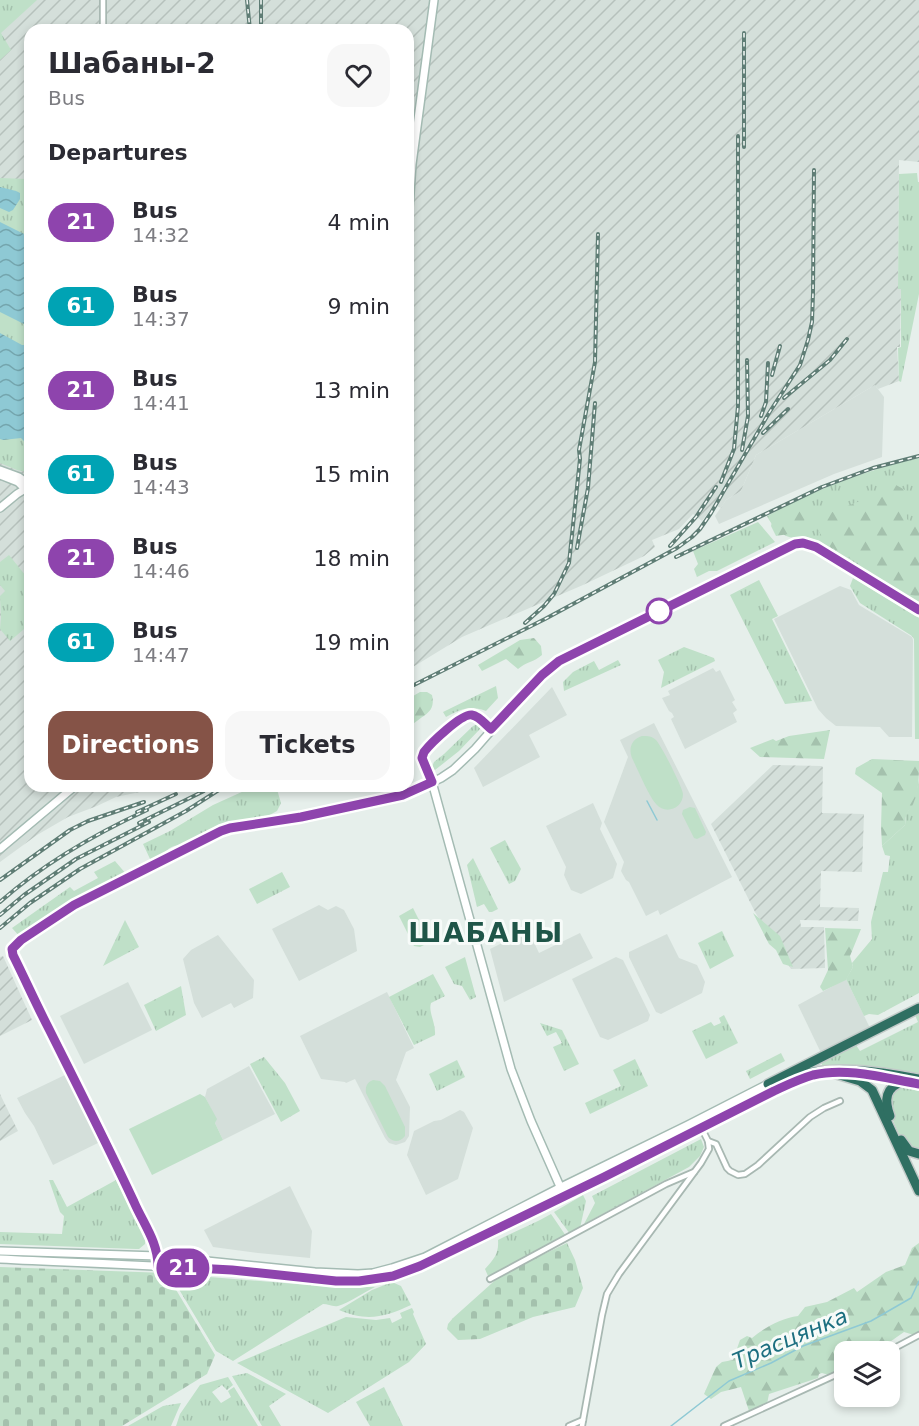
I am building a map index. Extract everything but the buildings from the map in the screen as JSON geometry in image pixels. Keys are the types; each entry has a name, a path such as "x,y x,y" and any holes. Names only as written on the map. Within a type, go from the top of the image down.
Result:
{"highway":[{"path":"771,1087 919,1008"},
{"path":"771,1087 801,1074 835,1070 864,1070 919,1079"},
{"path":"771,1087 814,1075 833,1073 864,1074 919,1084"},
{"path":"833,1073 860,1081 872,1090 919,1191"},
{"path":"904,1081 897,1083 889,1091 886,1104 902,1143 909,1151 919,1154"}],"street":[{"path":"103,0 103,24"},
{"path":"414,151 434,0"},
{"path":"0,470 19,477 24,483"},
{"path":"0,475 24,486"},
{"path":"14,480 17,494"},
{"path":"0,508 24,490"},
{"path":"414,790 432,782 459,759 542,675 559,661 799,543 816,547 919,610"},
{"path":"432,782 511,1069 528,1114 565,1195"},
{"path":"0,849 68,792"},
{"path":"158,1266 154,1242 12,949 21,940 74,905 221,831 301,817 410,792"},
{"path":"0,1259 232,1270 336,1281 359,1281 393,1276 420,1266 604,1177 771,1087"},
{"path":"708,1141 716,1144 727,1168 735,1174 745,1174 758,1165 810,1117 840,1101"},
{"path":"0,1251 158,1256 315,1272 358,1275 373,1273 424,1257 561,1187 699,1124"},
{"path":"699,1124 708,1141 709,1149"},
{"path":"568,1426 582,1423 607,1294 709,1149 716,1144"},
{"path":"490,1279 666,1184 694,1172"},
{"path":"900,1345 919,1335"},
{"path":"724,1426 834,1376"}],"shaded area":[{"path":"0,0 919,0 919,162 899,160 898,289 901,289 900,347 897,347 899,381 878,389 875,385 756,455 741,491 726,500 721,508 714,505 702,521 693,514 679,529 652,540 655,547 644,556 462,637 414,666 414,24 24,24 24,792 140,792 116,797 68,817 37,835 0,862"},
{"path":"875,385 884,397 882,457 834,474 719,524 715,516 726,500 741,491 756,455"},
{"path":"840,586 851,590 859,605 912,637 912,737 889,737 880,727 836,726 826,718 818,709 774,619"},
{"path":"713,668 716,672 720,670 735,700 732,702 737,710 733,713 737,722 685,749 671,719 674,717 662,698 670,695 668,691"},
{"path":"552,687 567,715 529,735 540,757 483,787 474,768"},
{"path":"654,723 732,877 660,915 658,910 646,916 621,871 624,862 604,822 628,757 620,740"},
{"path":"773,765 822,766 822,813 864,814 862,872 821,871 820,907 859,908 858,921 800,920 801,927 824,927 825,968 791,969 755,912 711,824"},
{"path":"593,803 602,823 600,829 617,864 613,878 581,894 571,890 564,875 566,867 546,826"},
{"path":"319,905 328,910 336,906 344,910 354,929 357,951 299,981 272,929"},
{"path":"528,930 539,953 580,933 593,958 504,1002 490,949"},
{"path":"667,934 679,958 697,965 705,982 702,993 661,1014 656,1012 629,957 629,952"},
{"path":"218,935 254,980 253,998 234,1008 231,1003 202,1018 194,1003 183,959 191,950"},
{"path":"3,956 32,1020 0,1036 0,957"},
{"path":"616,957 623,960 650,1015 648,1021 608,1040 600,1037 572,979"},
{"path":"846,979 871,1030 822,1055 798,1005"},
{"path":"128,982 152,1030 84,1064 60,1016"},
{"path":"387,992 414,1048 406,1052 396,1080 410,1107 409,1136 405,1142 396,1145 389,1143 385,1138 355,1079 346,1083 321,1079 300,1036"},
{"path":"249,1066 275,1114 223,1140 205,1097 207,1089"},
{"path":"67,1074 100,1142 53,1165 17,1098"},
{"path":"0,1094 18,1131 0,1141"},
{"path":"460,1110 464,1112 473,1128 458,1179 426,1195 407,1155 414,1131"},
{"path":"290,1186 312,1231 310,1258 213,1247 204,1230"}],"green space":[{"path":"0,0 37,0 1,33 11,50 0,60"},
{"path":"917,173 919,182 919,294 901,382 899,381 898,348 901,347 901,289 898,289 899,174"},
{"path":"0,178 24,179 24,472 0,463"},
{"path":"919,458 919,607 828,549 799,537 784,535 776,529 767,516 841,482 880,468"},
{"path":"896,485 905,490 907,519 913,523 919,516 919,597 911,595 826,544 816,521 820,517 860,501 868,504 877,501"},
{"path":"792,506 802,506 810,513 795,533 776,536 771,526 773,517"},
{"path":"758,522 775,542 717,571 709,571 697,577 694,569 698,564 693,551"},
{"path":"9,555 24,574 24,629 10,641 0,629 0,596 5,591 0,585 0,562"},
{"path":"853,578 919,618 919,739 915,739 914,639 860,603 850,586"},
{"path":"759,580 778,616 772,619 812,701 785,704 730,595"},
{"path":"534,638 541,646 542,655 518,669 506,659 482,671 478,665 520,640"},
{"path":"684,647 714,658 715,661 661,688 664,672 658,660"},
{"path":"618,660 621,665 564,691 563,682 573,672 594,661 599,670"},
{"path":"496,686 498,698 486,711 474,708 465,709 446,717 443,712"},
{"path":"420,692 427,692 432,695 433,702 429,711 414,723 414,696"},
{"path":"478,724 480,729 459,751 435,770 431,769 434,762"},
{"path":"830,730 824,759 760,757 750,748 773,739 776,741 789,736"},
{"path":"642,736 656,740 679,784 683,794 682,799 673,809 664,809 656,804 646,789 632,758 630,751 632,744"},
{"path":"872,759 919,761 917,792 907,813 905,825 882,846 882,793 855,774 856,768"},
{"path":"919,780 919,993 878,1015 864,1016 846,979 853,967 852,963 872,939 871,922 883,872 888,872 890,856 885,855 882,846 905,825 906,814 914,802"},
{"path":"242,792 278,792 281,803 277,811 266,817 223,825 183,845 168,849 151,861 143,844 213,805"},
{"path":"690,807 695,808 706,832 697,839 694,838 682,814 683,810"},
{"path":"505,840 521,869 515,881 509,884 490,848"},
{"path":"473,858 498,909 492,912 489,912 484,904 477,907 467,865"},
{"path":"115,861 127,875 55,913 21,938 12,928 70,887 74,891 98,878 94,872"},
{"path":"282,872 290,887 257,904 249,889"},
{"path":"413,908 430,942 420,947 414,946 399,916"},
{"path":"753,913 780,936 793,967 783,964 776,950 769,944"},
{"path":"125,920 139,947 103,966"},
{"path":"825,928 861,929 850,956 853,967 846,980 823,991 820,987 828,970"},
{"path":"722,931 734,956 710,969 698,943"},
{"path":"465,957 476,997 470,1000 462,986 454,984 445,967"},
{"path":"433,974 445,996 431,1003 430,1010 435,1035 414,1045 389,997"},
{"path":"181,986 186,1015 156,1031 144,1005"},
{"path":"919,1011 919,1074 868,1067 822,1065 821,1060 854,1044 860,1051 918,1022 915,1015"},
{"path":"724,1015 738,1043 706,1059 692,1031 711,1022 714,1026 721,1023 719,1018"},
{"path":"540,1023 562,1030 579,1064 564,1071 553,1047 562,1043 556,1032 547,1036"},
{"path":"781,1053 785,1061 750,1079 746,1071"},
{"path":"264,1057 285,1083 300,1111 281,1122 250,1064"},
{"path":"635,1059 648,1086 590,1114 585,1103 621,1086 613,1070"},
{"path":"457,1060 465,1077 437,1091 429,1074"},
{"path":"373,1080 380,1081 385,1086 405,1127 405,1136 399,1141 388,1137 366,1093 367,1085"},
{"path":"897,1088 919,1089 919,1152 909,1147 902,1138 891,1115 890,1096"},
{"path":"200,1094 205,1097 217,1119 215,1123 223,1140 152,1175 129,1129"},
{"path":"701,1139 704,1147 700,1156 689,1167 584,1224 595,1203 592,1196"},
{"path":"49,1180 53,1180 67,1207 116,1180 145,1244 136,1249 0,1244 0,1232 62,1234 64,1216 60,1212"},
{"path":"583,1195 586,1201 580,1228 570,1234 554,1212"},
{"path":"551,1214 566,1236 488,1276 485,1269 495,1256 498,1240"},
{"path":"567,1243 575,1260 583,1288 575,1307 533,1317 480,1339 458,1340 447,1329 453,1318 501,1275"},
{"path":"919,1243 919,1333 914,1335 904,1332 891,1341 834,1341 834,1373 829,1375 822,1373 818,1378 769,1394 767,1404 749,1411 741,1387 721,1392 711,1399 704,1394 716,1367 722,1362 733,1360 740,1340 747,1336 752,1338 773,1324 798,1316 805,1307 827,1302 854,1288 857,1292 886,1272 905,1265 912,1248"},
{"path":"0,1267 166,1273 215,1355 207,1374 122,1426 0,1426"},
{"path":"172,1274 333,1287 375,1287 338,1306 323,1304 233,1361 216,1351 171,1276"},
{"path":"392,1282 401,1286 411,1305 393,1313 367,1317 339,1310 372,1290"},
{"path":"412,1308 426,1344 409,1362 328,1413 237,1363 346,1317 376,1320 390,1318 392,1323 402,1318 400,1313"},
{"path":"247,1373 286,1394 269,1406 281,1426 262,1426 232,1376"},
{"path":"228,1377 233,1385 227,1390 222,1385 212,1392 221,1403 231,1397 228,1391 234,1387 258,1426 176,1426 180,1414 200,1385"},
{"path":"384,1387 403,1426 370,1426 356,1402"},
{"path":"181,1403 171,1426 128,1426 163,1406"}],"water":[{"path":"0,187 20,193 20,199 9,212 0,208"},
{"path":"0,222 24,234 24,324 0,312"},
{"path":"0,333 24,345 24,441 21,438 0,439"}],"waterway":[{"path":"647,801 657,820"},
{"name":"Трасцянка","path":"671,1426 729,1381 803,1346 871,1321 911,1298 919,1281"}],"railway":[{"path":"247,0 249,24"},
{"path":"261,0 261,24"},
{"path":"744,33 744,147"},
{"path":"721,482 734,449 738,406 738,136"},
{"path":"414,685 545,619 677,548 700,529 800,365 808,340 812,322 814,170"},
{"path":"525,623 554,594 569,563 579,450 595,362 598,234"},
{"path":"784,398 830,360 847,339"},
{"path":"772,375 780,346"},
{"path":"742,450 748,416 747,360"},
{"path":"761,416 766,402 768,363"},
{"path":"577,548 588,488 595,403"},
{"path":"763,433 788,409"},
{"path":"676,557 822,487 873,468 919,456"},
{"path":"670,546 696,517 716,487"},
{"path":"139,823 202,792"},
{"path":"0,928 30,903 80,869 186,811 216,792"},
{"path":"137,812 176,794"},
{"path":"0,880 70,830 88,821 144,802"},
{"path":"0,902 34,875 70,851 147,810"},
{"path":"0,915 24,895 76,859 149,822"}],"bus line":[{"name":"21","path":"414,791 432,782 422,758 426,748 462,717 475,716 491,729 542,675 559,661 795,544 803,543 816,547 919,610"},
{"name":"21","path":"410,792 301,817 221,831 58,914 12,949 48,1028 154,1242 158,1266 232,1270 336,1281 378,1279 402,1274 801,1079 821,1074 851,1073 919,1084"}],"district":[{"name":"ШАБАНЫ","path":"486,933"}]}
